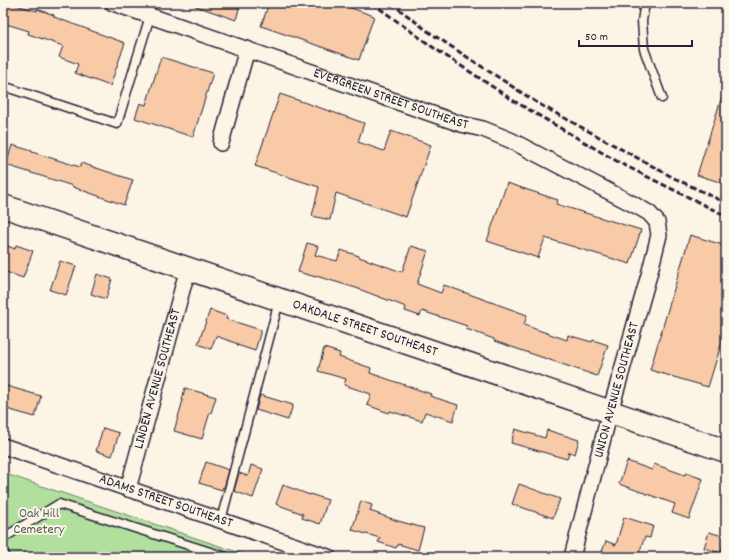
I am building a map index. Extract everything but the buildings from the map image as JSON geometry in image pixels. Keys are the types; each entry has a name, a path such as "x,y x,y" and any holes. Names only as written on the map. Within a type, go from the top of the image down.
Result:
{"street":[{"name":"EVERGREEN STREET SOUTHEAST","path":"112,3 461,124 483,129 510,140 633,204 649,213 657,222"},
{"path":"221,143 247,49"},
{"name":"OAKDALE STREET SOUTHEAST","path":"3,206 726,451"},
{"name":"UNION AVENUE SOUTHEAST","path":"572,557 610,412 654,255 659,235 657,222"},
{"name":"LINDEN AVENUE SOUTHEAST","path":"128,489 188,268"},
{"name":"ADAMS STREET SOUTHEAST","path":"3,446 328,557"}],"lane":[{"path":"645,3 642,21 644,49 662,98"},
{"path":"3,86 117,124 150,16"},
{"path":"221,520 279,299"},
{"path":"3,538 59,504 226,557"},
{"path":"3,552 6,557"}],"green space":[{"name":"Oak Hill Cemetery","path":"3,473 252,557 3,557"}],"railway":[{"path":"372,3 434,48 514,101 620,163 726,216"},
{"path":"391,3 429,32 539,104 674,178 726,203"}]}
